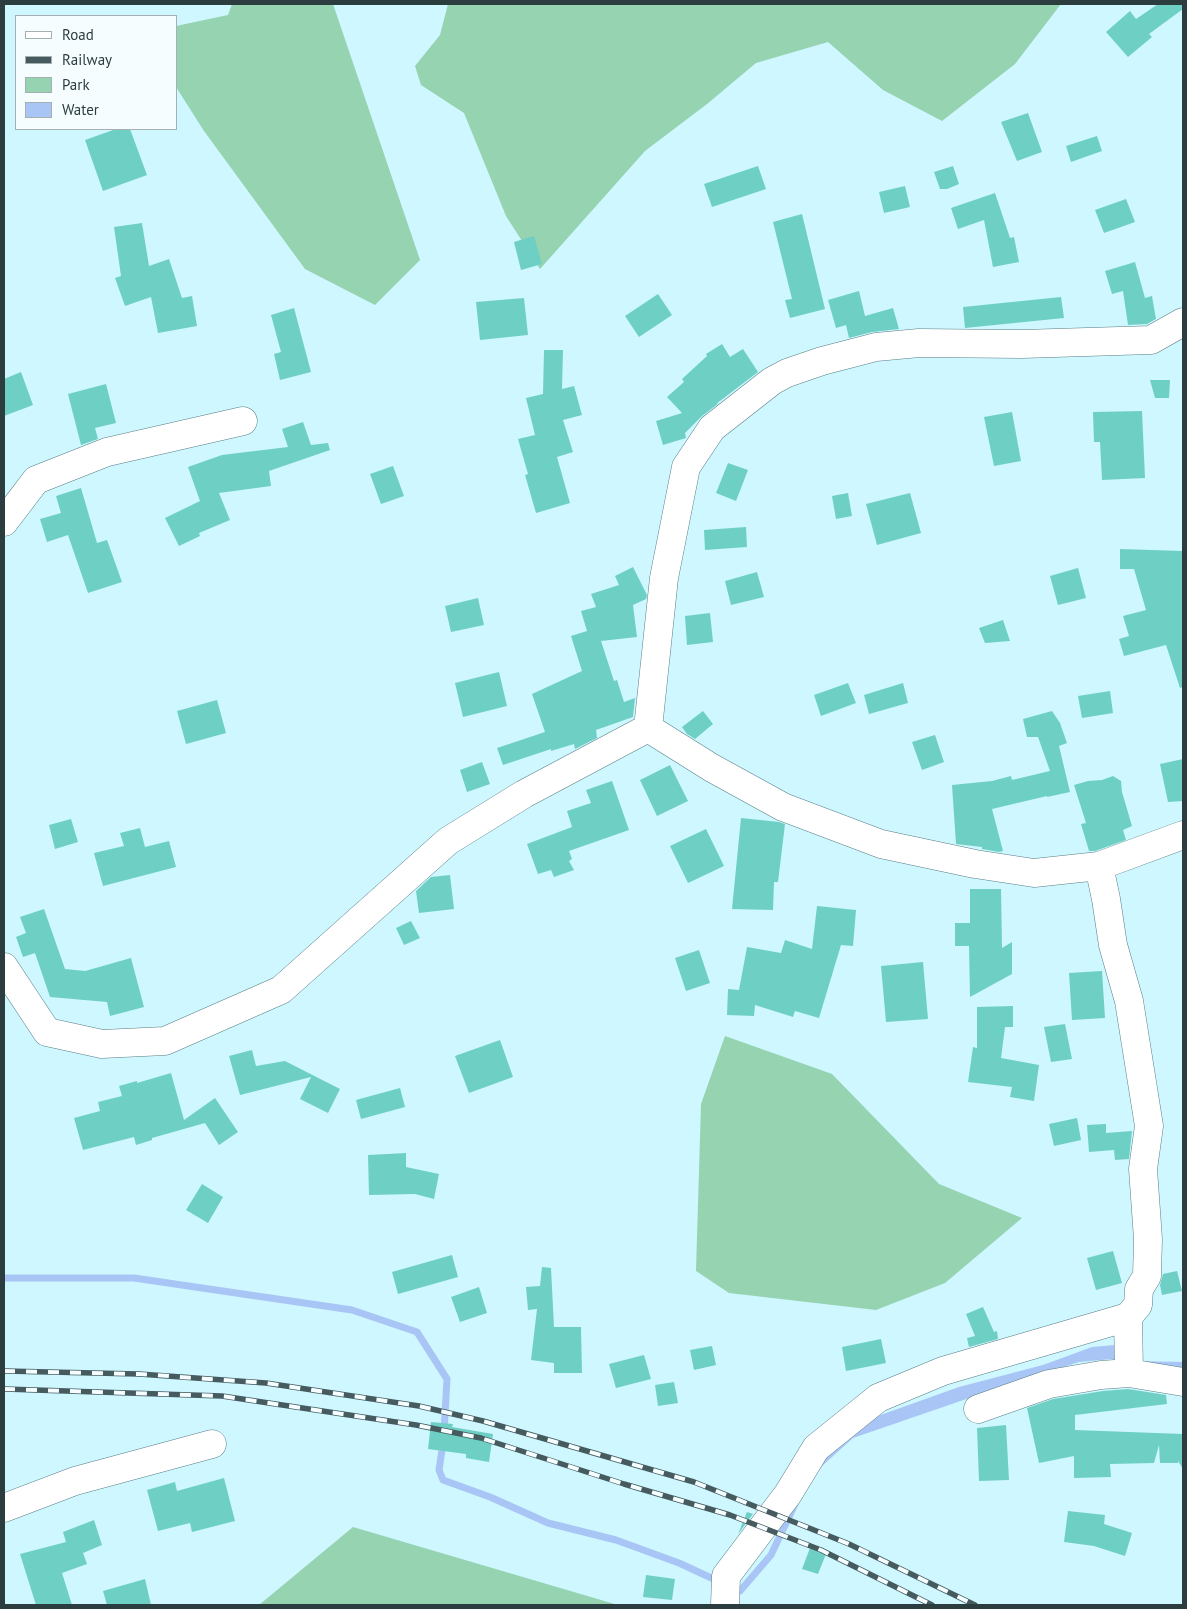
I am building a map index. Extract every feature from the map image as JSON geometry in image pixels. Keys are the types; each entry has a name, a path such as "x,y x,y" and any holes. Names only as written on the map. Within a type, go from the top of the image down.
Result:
{"street":[{"path":"648,728 664,578 686,466 712,428 772,381 787,373 822,361 876,347 919,343 1022,344 1151,340 1183,322"},
{"path":"4,522 36,480 107,452 243,422"},
{"path":"648,728 712,768 783,807 881,844 975,864 1034,874 1099,866 1183,835"},
{"path":"4,967 47,1032 102,1044 165,1041 281,990 448,841 524,794 648,728"},
{"path":"725,1605 726,1576 788,1494 816,1448 878,1398 943,1371 1128,1318 1138,1305 1139,1289 1147,1276 1148,1239 1143,1169 1149,1126 1129,1001 1113,946 1099,866"},
{"path":"1128,1318 1129,1373"},
{"path":"978,1409 1050,1384 1101,1375 1129,1373 1183,1382"},
{"path":"4,1508 76,1481 212,1444"}],"green space":[{"path":"232,4 333,4 420,260 375,305 305,269 204,131 178,90 178,26 228,15"},
{"path":"448,4 1061,4 1015,64 942,121 883,90 828,42 756,63 707,104 645,151 540,269 506,216 464,113 421,85 415,66 440,35"},
{"path":"725,1036 832,1074 939,1184 1022,1218 945,1283 876,1310 729,1293 696,1271 701,1104"},
{"path":"353,1527 618,1605 259,1605"}],"water":[{"path":"1115,1345 1135,1361 1183,1362 1183,1376 1136,1370 1112,1359 1079,1362 853,1438 811,1476 846,1433 875,1417 959,1387 1043,1365 1092,1347"}],"building":[{"path":"1158,4 1183,4 1183,9 1149,34 1152,37 1128,57 1106,32 1130,11 1136,19"},
{"path":"1028,113 1042,152 1017,161 1001,122"},
{"path":"113,130 130,130 147,175 103,191 85,140"},
{"path":"1097,136 1102,151 1071,162 1066,146"},
{"path":"758,166 766,189 712,207 704,184"},
{"path":"953,166 959,184 947,189 940,189 934,172"},
{"path":"905,186 910,207 884,213 879,192"},
{"path":"995,193 1010,238 1014,237 1019,262 993,267 984,220 958,229 951,208"},
{"path":"1126,199 1135,222 1104,233 1095,210"},
{"path":"802,214 825,309 790,318 785,300 792,299 773,222"},
{"path":"142,223 149,266 169,259 182,298 192,296 197,326 158,333 151,297 125,306 115,278 121,276 114,227"},
{"path":"534,236 542,264 521,270 514,242"},
{"path":"1135,262 1145,298 1152,296 1156,319 1147,324 1128,325 1123,291 1112,294 1105,271"},
{"path":"859,291 865,316 893,308 899,329 872,332 849,338 846,325 836,328 828,300"},
{"path":"658,294 672,315 639,337 625,316"},
{"path":"1061,297 1064,318 965,328 963,307"},
{"path":"524,298 528,335 480,340 476,302"},
{"path":"294,308 311,372 280,380 274,354 281,352 271,315"},
{"path":"722,344 730,357 743,349 758,372 702,416 685,433 686,438 663,445 656,421 682,413 667,397 684,382 682,379 707,356 706,354"},
{"path":"544,350 563,350 562,389 574,386 582,415 563,420 573,452 557,457 570,503 536,513 525,475 528,474 518,439 535,435 526,398 543,394"},
{"path":"21,372 33,405 4,416 4,379"},
{"path":"1150,380 1170,380 1169,398 1155,398"},
{"path":"106,384 116,423 95,428 98,439 81,445 68,394"},
{"path":"1142,411 1145,478 1102,480 1100,442 1094,442 1093,412"},
{"path":"1012,412 1021,461 994,466 984,417"},
{"path":"303,422 311,445 328,443 330,450 269,471 271,486 219,493 230,520 199,533 200,536 179,546 165,518 200,501 188,467 222,455 288,447 282,429"},
{"path":"728,463 748,470 736,501 716,493"},
{"path":"393,466 404,496 381,504 370,474"},
{"path":"81,488 97,543 107,540 122,582 88,593 68,535 47,542 40,519 61,513 56,496"},
{"path":"848,493 852,516 836,519 832,496"},
{"path":"910,493 921,533 877,545 866,504"},
{"path":"746,527 747,547 705,550 704,530"},
{"path":"1120,549 1183,551 1183,687 1180,688 1166,645 1124,656 1119,639 1129,636 1123,616 1146,610 1134,569 1120,569"},
{"path":"633,567 647,595 646,599 633,605 637,637 601,641 614,681 617,680 624,702 635,698 633,717 596,730 597,738 575,749 574,744 551,751 551,749 503,765 497,748 545,732 532,694 582,671 571,636 587,631 581,611 596,607 591,594 619,585 615,576"},
{"path":"1078,568 1086,598 1058,605 1050,576"},
{"path":"757,572 764,597 731,605 725,581"},
{"path":"478,598 484,625 451,632 445,606"},
{"path":"710,613 713,642 687,645 685,616"},
{"path":"1003,620 1010,641 985,643 979,628"},
{"path":"499,672 507,706 463,717 455,683"},
{"path":"848,683 856,703 821,716 814,695"},
{"path":"903,683 908,703 869,714 864,695"},
{"path":"1110,691 1113,713 1082,718 1078,696"},
{"path":"217,700 226,733 186,744 177,711"},
{"path":"703,711 713,724 695,739 687,734 682,727"},
{"path":"1052,711 1060,723 1067,743 1059,746 1070,792 992,809 1003,851 999,852 982,849 982,847 956,844 952,785 992,781 1011,776 1012,780 1050,771 1038,737 1027,737 1023,719"},
{"path":"935,735 944,762 922,770 912,742"},
{"path":"1183,759 1183,801 1168,802 1160,764"},
{"path":"482,762 490,784 467,792 460,770"},
{"path":"670,765 688,801 657,816 640,780"},
{"path":"1113,776 1121,781 1122,792 1132,826 1123,830 1126,840 1095,851 1089,851 1081,824 1086,823 1074,785"},
{"path":"612,781 629,830 569,851 572,859 569,861 574,870 554,877 551,870 538,874 527,844 572,827 567,811 591,803 586,790"},
{"path":"741,818 785,824 778,882 774,882 773,910 732,909"},
{"path":"71,819 78,842 55,849 49,825"},
{"path":"140,828 145,847 169,841 176,867 103,886 94,853 124,846 120,833"},
{"path":"706,829 724,866 688,883 670,846"},
{"path":"450,875 454,909 419,913 416,891 431,877"},
{"path":"970,889 1001,889 1002,948 1012,942 1012,974 970,997 969,946 955,946 955,923 970,923"},
{"path":"817,906 856,910 853,946 841,945 819,1018 795,1011 793,1017 755,1005 754,1016 727,1015 728,989 739,990 747,947 781,953 785,940 812,949"},
{"path":"44,909 65,969 85,971 131,958 144,1007 110,1016 107,1002 50,997 35,953 23,957 16,937 26,933 20,917"},
{"path":"411,921 420,938 404,945 396,928"},
{"path":"699,950 710,983 686,991 675,958"},
{"path":"923,962 928,1019 886,1022 881,966"},
{"path":"1102,971 1105,1018 1072,1020 1069,973"},
{"path":"1013,1006 1013,1027 1005,1027 1001,1058 1039,1065 1034,1101 1010,1097 1012,1087 968,1082 973,1047 977,1048 977,1007"},
{"path":"1065,1024 1072,1059 1051,1062 1044,1027"},
{"path":"500,1040 513,1077 469,1093 455,1056"},
{"path":"252,1050 256,1066 285,1061 340,1089 328,1113 300,1099 311,1077 240,1095 229,1056"},
{"path":"171,1073 184,1120 215,1098 238,1132 219,1145 205,1123 152,1138 152,1140 136,1145 134,1137 83,1150 74,1118 100,1111 98,1102 122,1096 119,1086"},
{"path":"400,1088 405,1107 361,1119 356,1100"},
{"path":"1077,1118 1081,1140 1054,1146 1049,1124"},
{"path":"1106,1124 1106,1133 1132,1131 1129,1159 1115,1160 1114,1150 1089,1152 1087,1125"},
{"path":"406,1153 406,1167 439,1174 434,1199 415,1194 369,1195 368,1155"},
{"path":"202,1184 223,1197 208,1223 186,1210"},
{"path":"1113,1251 1122,1283 1096,1290 1087,1258"},
{"path":"452,1255 458,1277 398,1294 392,1272"},
{"path":"542,1267 551,1268 554,1327 581,1327 582,1373 554,1373 554,1363 531,1360 537,1309 528,1310 526,1287 540,1286"},
{"path":"1177,1271 1182,1291 1162,1295 1160,1285 1163,1274"},
{"path":"479,1287 487,1313 460,1322 451,1297"},
{"path":"983,1307 994,1332 997,1331 998,1339 969,1347 967,1338 975,1336 966,1314"},
{"path":"881,1339 886,1363 846,1371 842,1347"},
{"path":"712,1346 716,1365 694,1370 690,1350"},
{"path":"644,1355 651,1379 616,1388 609,1364"},
{"path":"674,1382 678,1403 658,1406 655,1385"},
{"path":"1128,1389 1166,1395 1167,1404 1075,1415 1075,1430 1183,1434 1183,1469 1178,1461 1178,1463 1160,1463 1159,1445 1154,1463 1110,1464 1111,1477 1074,1478 1074,1456 1039,1463 1027,1408 1053,1399"},
{"path":"431,1422 453,1424 452,1427 493,1434 489,1462 466,1458 466,1454 428,1449"},
{"path":"1006,1425 1009,1480 979,1481 977,1428"},
{"path":"224,1478 235,1521 192,1532 190,1523 158,1531 147,1490 175,1482 177,1491"},
{"path":"1068,1511 1105,1515 1104,1524 1132,1533 1125,1556 1094,1546 1064,1542"},
{"path":"747,1512 753,1514 738,1534"},
{"path":"94,1520 102,1545 83,1553 87,1564 62,1573 72,1605 36,1605 20,1554 66,1542 63,1532"},
{"path":"810,1548 826,1554 818,1574 802,1569"},
{"path":"646,1575 675,1579 672,1600 643,1597"},
{"path":"145,1579 151,1605 107,1605 103,1591"}],"waterway":[{"path":"4,1278 134,1278 352,1310 417,1332 447,1379 444,1432"},
{"path":"443,1443 439,1470 443,1480 490,1497 548,1523 616,1540 679,1563 720,1582"},
{"path":"732,1587 740,1591 771,1555 795,1504"}],"railway":[{"path":"4,1371 139,1374 266,1383 419,1406 483,1421 694,1482 849,1544 975,1605"},
{"path":"4,1389 222,1396 416,1425 481,1438 624,1484 730,1515 821,1550 932,1605"}]}
